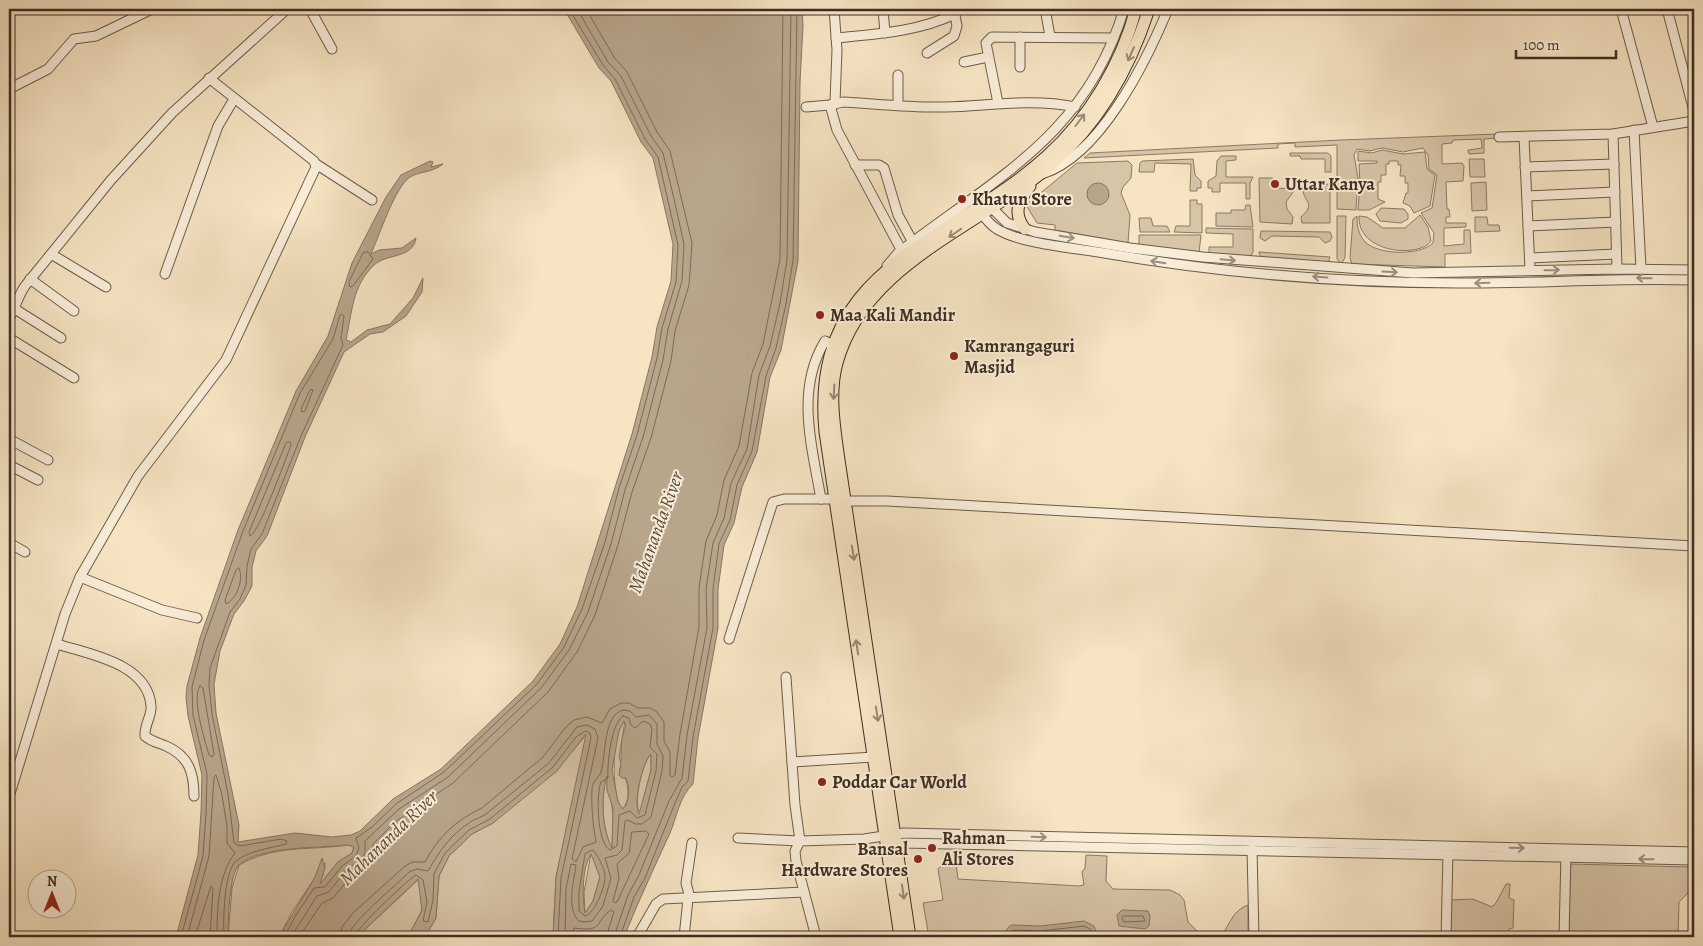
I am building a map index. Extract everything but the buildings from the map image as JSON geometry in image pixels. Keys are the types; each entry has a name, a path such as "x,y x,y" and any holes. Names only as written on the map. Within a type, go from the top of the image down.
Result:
{"main road":[{"path":"900,937 891,840 840,500 826,475 818,425 818,391 827,366 839,345 872,308 921,263 935,246 982,205 1036,165 1074,128 1093,102 1112,69 1126,41 1136,9"},
{"path":"1025,229 1018,218 1018,205 1022,197 1039,175 1083,132 1109,97 1132,54 1148,9"},
{"path":"910,937 874,757 840,500 833,414 834,381 839,345 850,310 872,283 903,253 982,205 1039,175"}],"street":[{"path":"9,89 48,68 74,39 96,36 152,9"},
{"path":"9,318 15,309 14,295 30,279 111,180 172,113 287,9"},
{"path":"310,9 332,49"},
{"path":"834,9 836,38 832,104 837,130 903,253"},
{"path":"883,9 885,33"},
{"path":"1045,9 1050,36"},
{"path":"982,205 1075,107 1102,66 1124,9"},
{"path":"1039,175 1054,170 1071,158 1091,140 1110,116 1148,53 1168,9"},
{"path":"1621,9 1653,127"},
{"path":"1668,9 1694,111"},
{"path":"836,38 885,33 925,26 954,12 957,26 954,36 927,53"},
{"path":"998,103 988,57 988,40 992,38 1050,36 1114,38"},
{"path":"1020,37 1020,67"},
{"path":"964,62 988,57"},
{"path":"898,75 898,105"},
{"path":"209,78 316,164 372,200"},
{"path":"165,274 218,126 234,99"},
{"path":"806,106 832,104 947,107 998,103 1061,104 1075,107"},
{"path":"1499,138 1613,134 1694,122"},
{"path":"1634,130 1641,269"},
{"path":"1613,134 1617,269"},
{"path":"1524,137 1530,270"},
{"path":"9,797 65,614 80,577 138,476 226,360 316,164"},
{"path":"1525,167 1614,164"},
{"path":"855,165 879,165 884,168 898,215 914,245"},
{"path":"1527,196 1615,192"},
{"path":"982,205 1007,223 1025,229 1040,238"},
{"path":"982,205 997,229 1131,253 1413,274 1530,270 1694,270 1692,276 1694,281 1604,278 1459,283 1295,276 1175,265 1131,253"},
{"path":"1528,226 1616,222"},
{"path":"50,254 106,287"},
{"path":"1530,258 1616,254"},
{"path":"1295,265 1295,276"},
{"path":"30,279 74,311"},
{"path":"15,309 61,338"},
{"path":"9,338 74,378"},
{"path":"821,499 809,429 808,392 812,370 825,341 839,345"},
{"path":"9,439 48,460"},
{"path":"9,465 38,480"},
{"path":"729,639 773,502 784,499 898,501 1694,546"},
{"path":"9,543 24,552"},
{"path":"80,577 162,610 197,618"},
{"path":"56,644 103,658 131,672 138,678 144,686 151,705 145,736 172,749 189,764 194,778 194,796"},
{"path":"786,677 800,841 795,851 816,937"},
{"path":"792,762 874,757"},
{"path":"738,838 800,841 864,839 1448,854 1694,852"},
{"path":"891,840 1566,853 1694,860"},
{"path":"684,937 689,898 686,883 692,843"},
{"path":"1252,849 1254,937"},
{"path":"1564,937 1566,853"},
{"path":"1446,937 1448,854"},
{"path":"637,937 658,901 663,899 804,892"}],"shaded area":[{"path":"1497,134 1497,138 1484,139 1484,153 1469,154 1468,150 1482,148 1481,139 1453,140 1452,143 1442,144 1442,164 1462,163 1464,166 1463,181 1446,182 1447,209 1449,209 1450,217 1446,217 1446,223 1466,223 1466,227 1444,228 1444,246 1464,244 1464,230 1470,230 1471,253 1445,254 1445,267 1352,264 1350,258 1353,219 1357,216 1358,229 1361,236 1371,246 1389,251 1409,252 1427,247 1433,243 1434,233 1421,213 1432,208 1437,175 1429,169 1428,155 1423,148 1403,152 1382,148 1370,151 1357,149 1354,155 1358,178 1356,210 1337,209 1337,145 1295,147 1295,143 1278,144 1278,148 1084,158 1090,153 1341,140"},
{"path":"1382,150 1403,154 1425,152 1427,169 1435,175 1430,206 1414,213 1410,206 1403,203 1406,193 1408,193 1408,183 1405,183 1405,176 1400,176 1401,165 1398,165 1398,161 1389,161 1389,164 1386,164 1386,175 1381,175 1381,182 1378,182 1378,199 1385,202 1369,210 1358,210 1359,164 1377,163 1377,161 1358,161 1358,151 1372,153"},
{"path":"1290,153 1328,153 1331,156 1331,172 1325,172 1325,159 1301,159 1300,156 1290,156"},
{"path":"1221,156 1236,156 1236,160 1226,161 1226,177 1253,177 1250,183 1250,199 1246,199 1246,183 1220,183 1220,192 1212,192 1212,188 1208,188 1208,181 1216,176 1217,161"},
{"path":"1193,159 1195,175 1201,181 1201,188 1197,188 1197,191 1190,191 1191,164 1155,163 1154,172 1139,172 1142,161"},
{"path":"1469,159 1484,159 1485,177 1470,177"},
{"path":"1128,161 1132,165 1131,178 1123,187 1121,193 1130,215 1128,243 1055,230 1055,225 1037,223 1026,205 1077,163"},
{"path":"1259,178 1273,178 1277,188 1293,189 1286,202 1287,209 1293,217 1292,224 1260,222"},
{"path":"1486,182 1487,210 1472,211 1471,183"},
{"path":"1330,184 1330,223 1302,223 1301,217 1309,205 1303,189 1320,189 1320,185"},
{"path":"1190,200 1197,200 1197,204 1202,204 1202,233 1174,232 1176,226 1190,226"},
{"path":"1246,205 1250,205 1253,227 1216,226 1216,213 1231,213 1231,210 1245,210"},
{"path":"1381,208 1404,209 1408,214 1408,219 1401,223 1380,221 1376,214"},
{"path":"1420,215 1428,227 1431,241 1415,250 1403,251 1378,245 1368,238 1361,229 1359,216 1367,217 1383,228 1405,228"},
{"path":"1337,216 1346,216 1345,258 1341,264 1337,259"},
{"path":"1475,217 1487,217 1488,225 1499,225 1500,231 1475,232"},
{"path":"1139,218 1151,218 1153,226 1167,226 1170,232 1140,232"},
{"path":"1206,228 1253,229 1253,252 1250,257 1209,254 1209,247 1233,247 1233,234 1206,233"},
{"path":"1261,231 1330,232 1332,237 1330,241 1325,243 1319,237 1272,236 1265,241 1260,238"},
{"path":"1139,235 1201,235 1199,253 1139,245"},
{"path":"1259,252 1330,257 1328,263 1261,258"},
{"path":"625,721 619,757 621,763 619,775 625,778 628,794 625,806 622,809 618,802 616,791 614,764 617,737 620,727"},
{"path":"587,734 556,877 553,937 425,937 436,918 439,876 449,856 472,834 493,823 521,799 571,753"},
{"path":"651,754 651,770 640,814 638,809 638,793 644,766"},
{"path":"606,777 608,777 607,790 613,814 612,849 606,832 603,813"},
{"path":"348,845 354,847 352,853 338,862 322,883 318,884 323,875 325,863 292,912 279,937 228,937 232,888 239,865 253,858 280,851"},
{"path":"591,853 600,877 593,901 585,914 584,892"},
{"path":"1086,855 1107,856 1106,881 1113,889 1170,890 1180,895 1184,900 1188,922 1203,937 929,937 923,903 943,900 938,869 943,864 956,863 958,879 1079,886 1084,885 1082,872 1085,868"},
{"path":"1570,864 1692,867 1694,887 1679,902 1678,937 1569,937"},
{"path":"419,879 422,910 408,937 357,937"},
{"path":"1506,884 1510,884 1509,898 1514,900 1513,928 1509,929 1508,937 1450,937 1450,900 1473,899 1492,907"},
{"path":"1248,905 1248,937 1221,937 1235,914"}],"water":[{"name":"Mahananda River","path":"564,9 802,9 798,261 781,350 770,377 757,452 742,487 734,523 724,545 718,589 718,628 698,738 693,784 681,801 670,833 624,937 553,937 556,877 586,734 557,771 493,823 472,834 449,856 439,876 436,918 425,937 408,937 422,910 418,879 357,937 279,937 315,877 322,858 325,867 320,884 338,862 352,853 354,847 348,845 275,851 249,859 239,865 233,878 228,937 176,937 198,855 202,775 188,716 186,697 187,686 200,638 238,530 296,391 328,336 352,263 386,197 401,175 430,161 433,162 431,167 443,164 435,169 414,175 404,182 393,201 371,254 379,250 402,248 416,238 414,245 405,253 379,261 367,273 361,282 354,300 346,340 351,342 367,330 390,324 413,298 423,278 422,292 406,316 383,332 370,334 344,352 305,437 267,536 256,551 252,567 252,586 234,614 220,651 214,684 216,713 239,825 238,842 295,833 332,837 351,835 360,831 393,799 441,769 533,681 560,644 577,607 632,434 652,357 657,327 671,281 673,244 653,158 641,142 611,81 599,68","holes":["624,721 619,775 622,778 626,778 629,794 623,809 618,802 612,770 619,731","651,754 651,770 639,814 637,809 638,793 644,766","607,776 607,790 613,808 612,848 604,822 603,802","591,854 600,877 593,901 585,913 583,899 588,860"]},
{"path":"1098,183 1106,186 1109,194 1106,202 1098,205 1090,202 1087,194 1090,186"},
{"path":"1122,910 1148,911 1150,916 1149,926 1145,929 1119,926 1117,915"},
{"path":"1084,921 1094,926 1098,937 1006,937 1006,930 1011,925 1041,926"}],"place":[{"name":"Uttar Kanya","path":"1275,184"},
{"name":"Khatun Store","path":"962,199"},
{"name":"Maa Kali Mandir","path":"820,315"},
{"name":"Kamrangaguri Masjid","path":"954,356"},
{"name":"Poddar Car World","path":"822,782"},
{"name":"Rahman Ali Stores","path":"932,848"},
{"name":"Bansal Hardware Stores","path":"918,859"}]}
